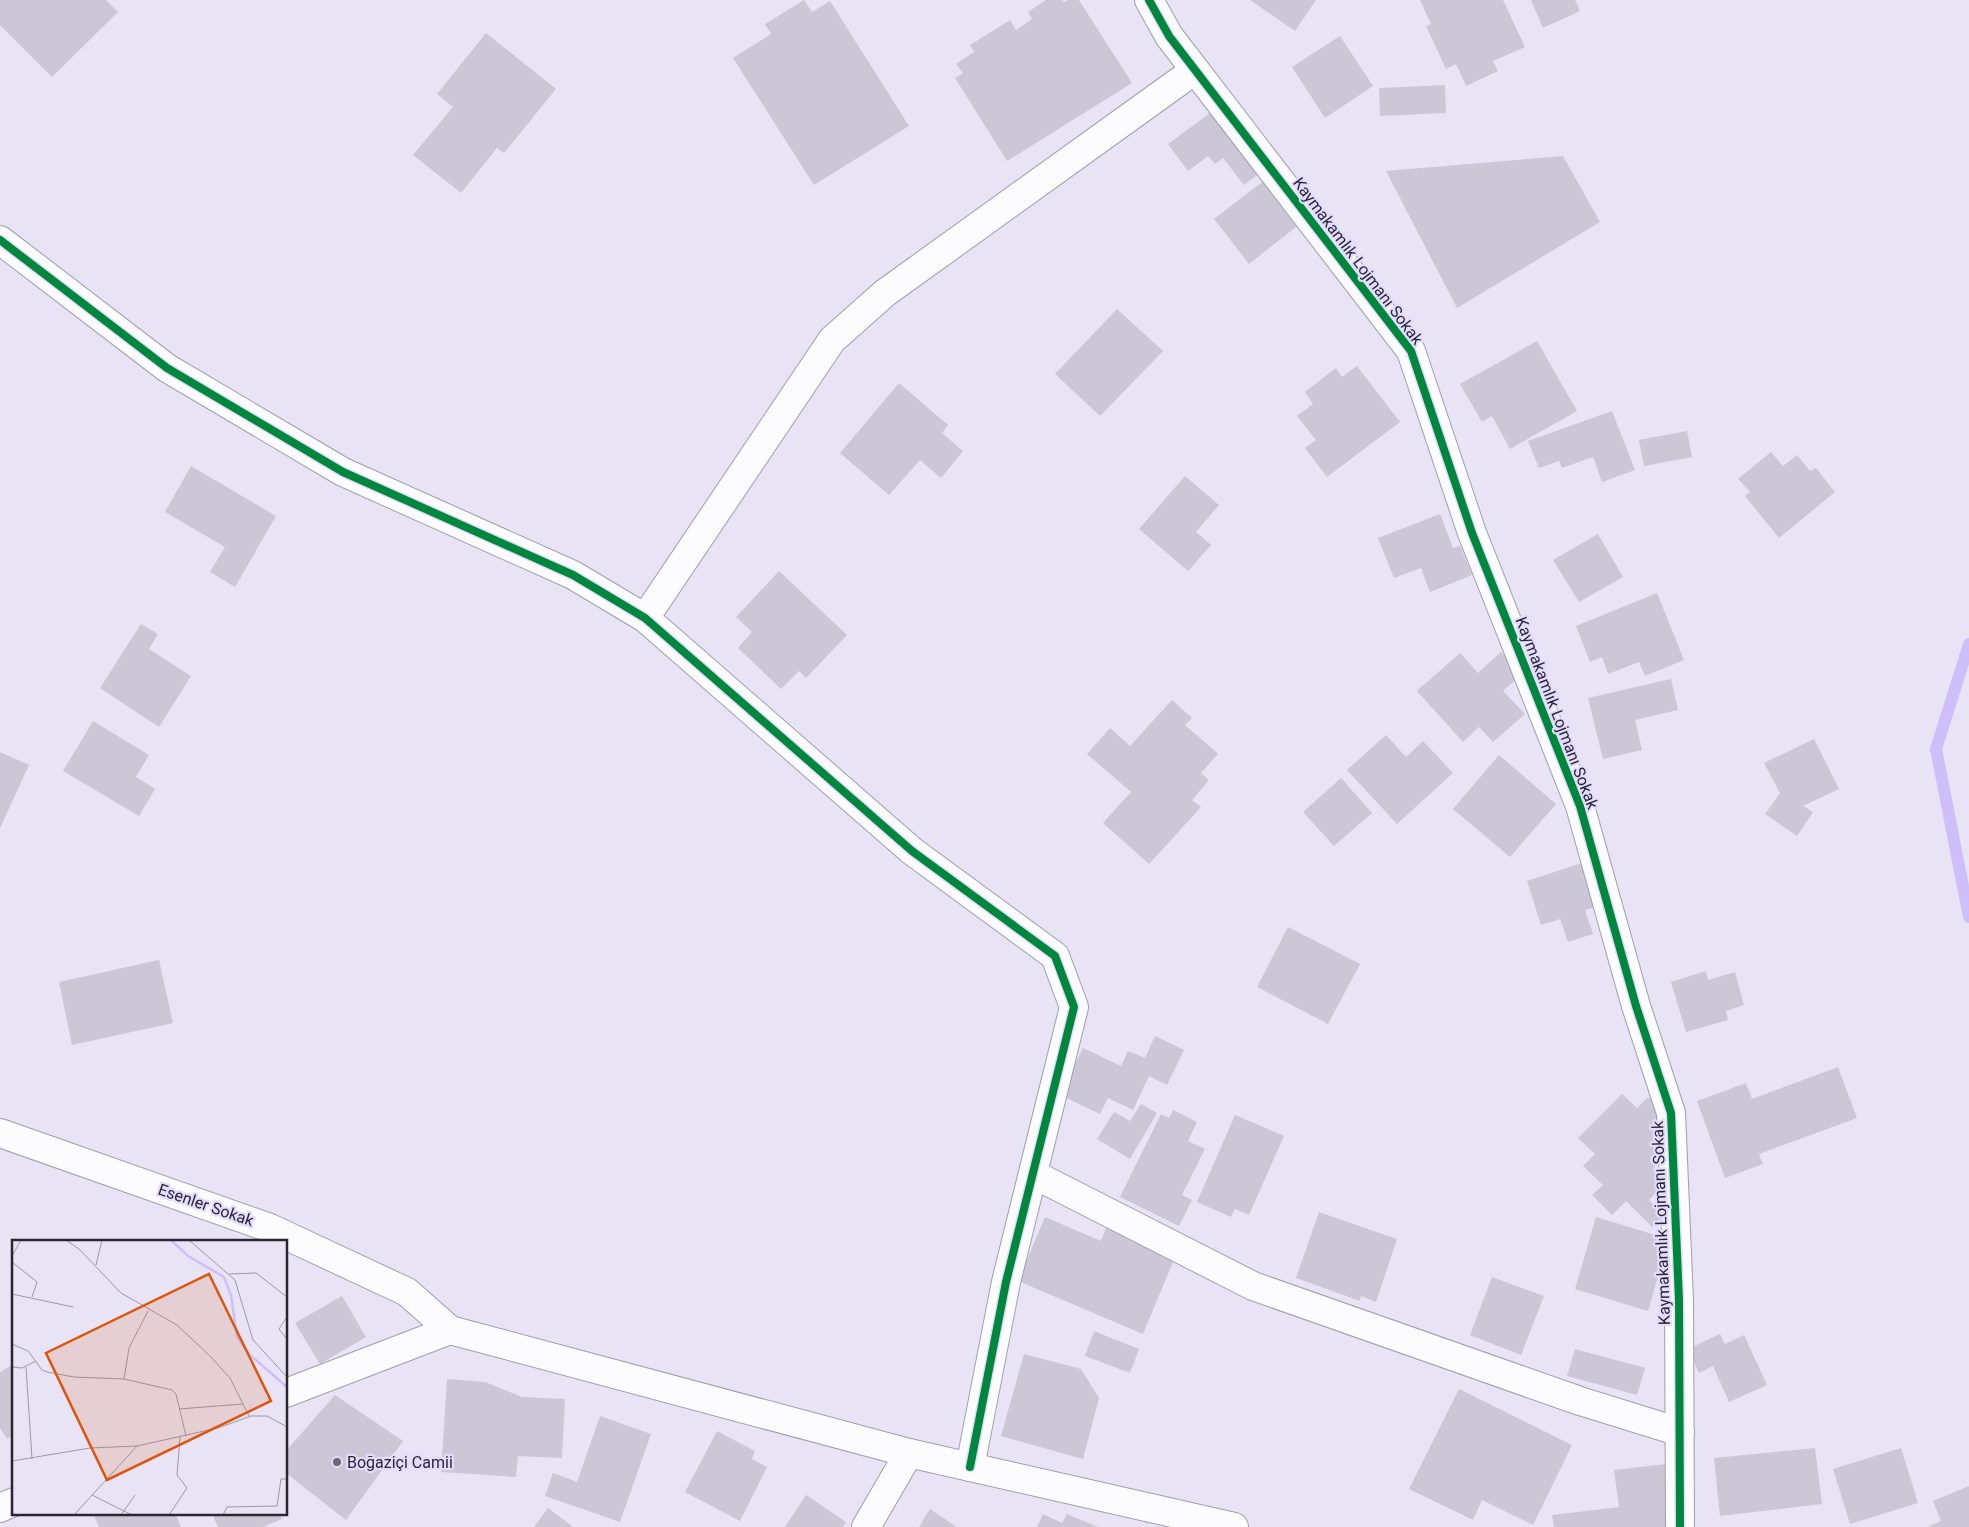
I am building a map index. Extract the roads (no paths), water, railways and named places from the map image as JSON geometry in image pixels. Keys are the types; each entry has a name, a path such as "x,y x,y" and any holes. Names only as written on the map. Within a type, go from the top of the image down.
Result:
{"street":[{"name":"Kaymakamlık Lojmanı Sokak","path":"1149,0 1169,36 1411,350 1472,533 1580,806 1636,1006 1671,1113 1679,1300 1680,1527"},
{"path":"645,618 832,340 885,293 1195,70"},
{"path":"0,240 167,368 342,472 573,575 645,618 912,851 1055,956 1074,1007 1006,1282 970,1467"},
{"name":"Esenler Sokak","path":"0,1133 270,1228 407,1292 450,1330"},
{"path":"1032,1174 1253,1286 1580,1401 1680,1432"},
{"path":"288,1392 450,1330 909,1453 1234,1527"},
{"path":"866,1527 909,1453"},
{"path":"0,1508 12,1503"}],"waterway":[{"path":"1969,644 1936,749 1969,917"}],"place":[{"name":"Boğaziçi Camii","path":"337,1462"}]}
